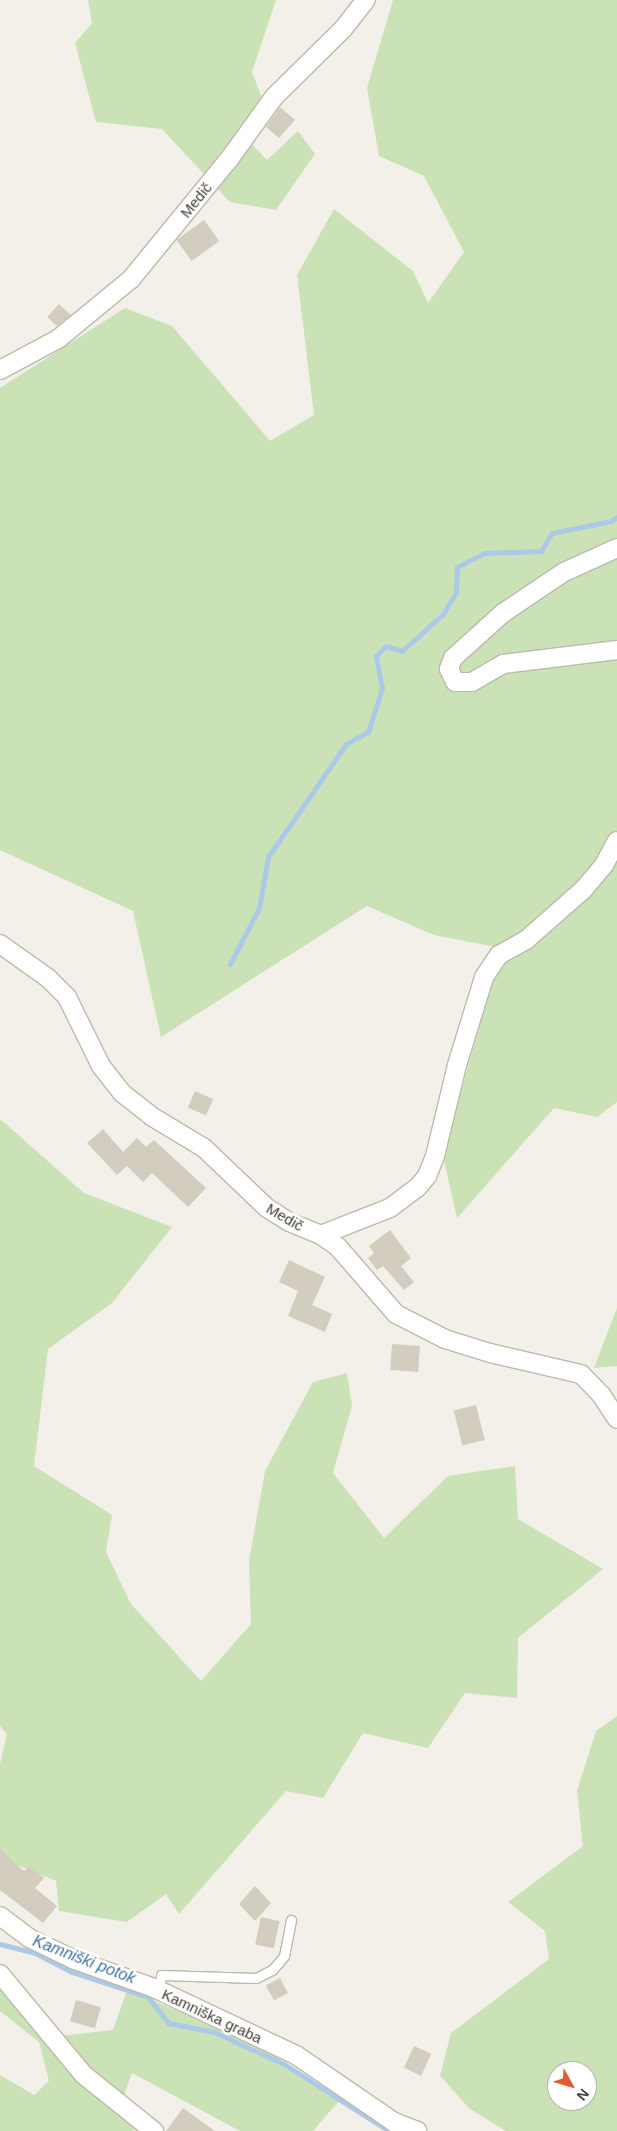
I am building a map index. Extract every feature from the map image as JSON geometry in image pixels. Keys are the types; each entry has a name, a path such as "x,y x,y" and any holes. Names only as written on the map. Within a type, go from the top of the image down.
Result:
{"street":[{"name":"Medič","path":"0,370 58,339 131,279 230,158 274,97 343,29 366,0"},
{"path":"617,548 564,572 504,613 453,658 449,669 455,682 472,682 503,664 617,650"},
{"path":"321,1234 390,1208 411,1193 427,1176 435,1156 456,1065 484,977 498,955 526,940 583,890 604,865 617,841"},
{"name":"Medič","path":"0,944 48,978 67,997 102,1066 122,1093 151,1116 204,1148 267,1208 289,1222 321,1234 354,1262 396,1314 445,1339 490,1353 580,1374 602,1396 617,1419"},
{"name":"Kamniška graba","path":"0,1916 28,1938 75,1960 159,1990 296,2055 394,2122 416,2131"},
{"path":"0,1974 84,2075 154,2131"}],"lane":[{"path":"159,1990 161,1975 231,1980 256,1978 264,1974 284,1956 291,1920"}],"green space":[{"path":"88,0 276,0 252,72 263,101 238,130 267,160 298,131 315,154 276,210 230,202 162,129 96,122 75,43 92,23"},
{"path":"393,0 617,0 617,1102 597,1117 554,1108 457,1218 443,1156 501,948 434,935 367,906 161,1037 133,911 0,850 0,388 125,308 172,326 270,441 314,415 297,275 334,209 413,271 428,303 464,252 424,176 379,156 367,88"},
{"path":"0,1119 84,1193 172,1227 112,1303 48,1349 34,1466 112,1515 106,1552 131,1604 201,1681 251,1624 249,1561 265,1471 313,1382 347,1373 352,1406 333,1473 384,1538 448,1476 515,1466 518,1519 603,1569 518,1638 517,1698 465,1693 428,1748 363,1733 323,1798 286,1791 179,1914 166,1894 127,1922 59,1911 56,1881 0,1858 0,1764 7,1734 0,1726"},
{"path":"617,1308 617,1366 594,1368"},
{"path":"617,1716 617,2131 506,2131 470,2109 440,2076 451,2033 549,1959 545,1931 508,1902 583,1846 577,1791 596,1731"},
{"path":"0,1987 51,2037 113,2030 127,1990 256,2043 339,2101 313,2131 240,2131 132,2073 120,2106 135,2131 0,2131 0,2075 34,2095 49,2081 39,2042 0,2011"}],"building":[{"path":"280,107 295,120 279,138 266,127"},
{"path":"204,220 219,241 192,261 176,240"},
{"path":"59,304 71,315 57,326 47,317"},
{"path":"195,1091 213,1099 206,1116 188,1107"},
{"path":"103,1129 123,1152 137,1138 146,1147 154,1140 206,1188 188,1207 152,1173 143,1182 127,1166 117,1175 87,1143"},
{"path":"390,1230 411,1258 401,1266 414,1282 404,1290 383,1266 377,1270 368,1258 374,1253 369,1246"},
{"path":"289,1260 325,1277 312,1305 332,1314 325,1332 288,1316 298,1291 279,1282"},
{"path":"392,1344 420,1346 418,1372 390,1370"},
{"path":"476,1405 485,1440 462,1445 454,1411"},
{"path":"0,1849 24,1871 30,1866 44,1878 35,1888 57,1906 43,1923 0,1890"},
{"path":"255,1886 271,1903 255,1921 239,1904"},
{"path":"261,1917 280,1921 274,1948 255,1944"},
{"path":"280,1978 288,1993 274,2001 266,1986"},
{"path":"76,2000 101,2007 95,2028 70,2021"},
{"path":"414,2046 431,2054 421,2076 404,2068"},
{"path":"183,2108 215,2131 166,2131"}],"waterway":[{"path":"230,964 259,908 268,857 346,744 368,732 382,688 376,656 386,646 402,651 443,614 456,592 457,567 484,553 541,551 552,533 611,521 617,517"},
{"name":"Kamniški potok","path":"0,1944 35,1953 72,1972 148,1997 168,2023 214,2032 284,2064 389,2131"}]}
